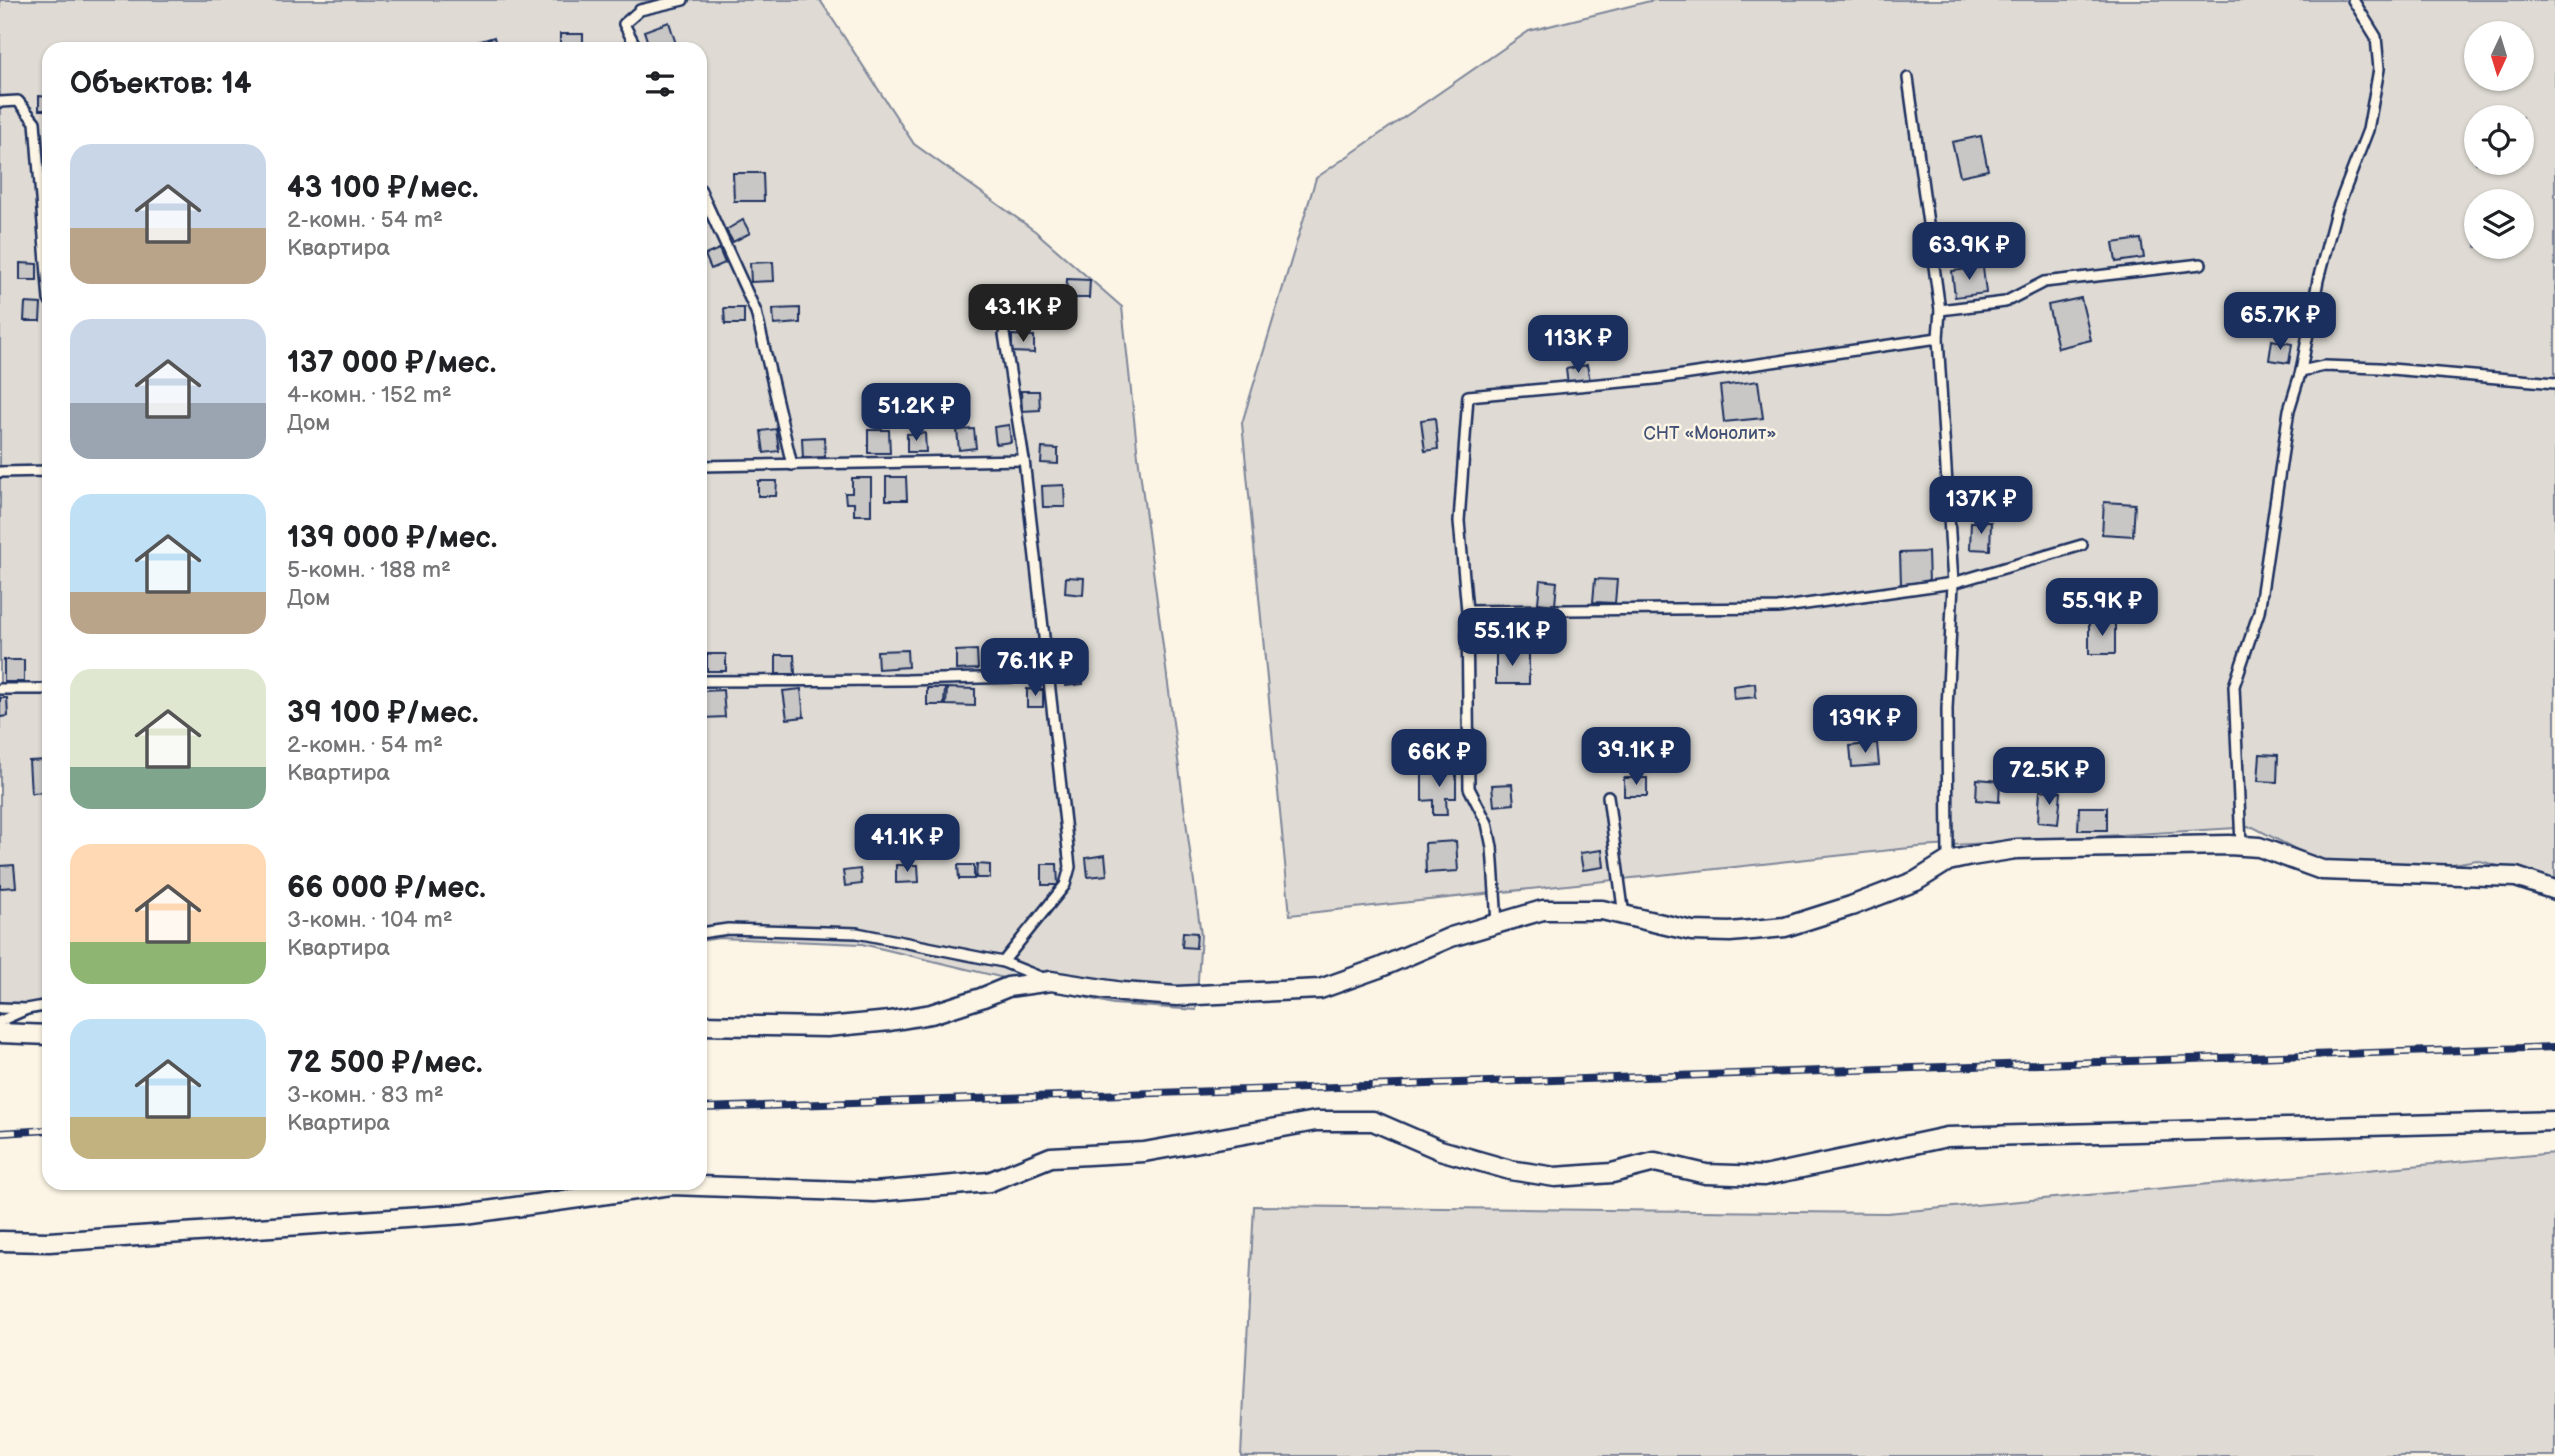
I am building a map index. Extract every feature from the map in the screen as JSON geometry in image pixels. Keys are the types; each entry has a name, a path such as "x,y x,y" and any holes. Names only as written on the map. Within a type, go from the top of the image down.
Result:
{"street":[{"path":"707,1025 827,1027 890,1021 931,1014 1008,987 1051,981 1122,992 1177,996 1320,989 1379,968 1451,937 1543,910 1602,910 1692,931 1730,932 1785,927 1916,881 1948,862 2016,849 2241,845 2259,847 2322,870 2516,877 2555,890"},
{"path":"0,1033 42,1035"},
{"path":"707,1186 874,1192 989,1182 1051,1157 1144,1152 1316,1121 1374,1121 1440,1150 1510,1171 1555,1177 1612,1172 1655,1162 1706,1174 1764,1176 1947,1137 2555,1121"},
{"path":"0,1241 49,1242 465,1214 635,1190"}],"lane":[{"path":"633,42 624,24 640,10 684,0"},
{"path":"2241,845 2234,686 2259,612 2289,410 2301,371 2325,254 2335,215 2368,130 2379,69 2376,37 2353,0"},
{"path":"1908,78 1940,310 1938,338 1953,583 1947,709 1948,862"},
{"path":"0,102 18,101 35,121 42,210"},
{"path":"707,204 757,313 792,465"},
{"path":"1940,310 2005,302 2044,282 2201,264"},
{"path":"1003,962 1065,885 1070,867 1024,460 1004,334"},
{"path":"1497,923 1492,847 1487,823 1469,788 1467,611 1459,521 1468,396 1655,379 1938,338"},
{"path":"2301,371 2324,366 2379,368 2555,383"},
{"path":"707,466 1024,460"},
{"path":"0,472 42,471"},
{"path":"1467,611 1777,608 1953,583 2082,545"},
{"path":"707,681 1050,676"},
{"path":"0,690 42,689"},
{"path":"1608,796 1624,916"},
{"path":"707,932 728,929 857,933 1003,962 1051,981"},
{"path":"0,1008 27,1009 42,1006"},
{"path":"0,1021 27,1009"}],"green space":[{"path":"0,0 820,0 914,144 1035,231 1122,307 1138,456 1201,935 1196,1010 1113,1004 862,944 719,938 707,940 707,42 42,42 42,1013 0,1013"},
{"name":"СНТ «Монолит»","path":"1654,0 2555,0 2555,882 2477,860 2355,880 2253,827 1919,847 1290,915 1242,423 1316,178 1529,31"},
{"path":"2555,1153 2555,1456 1241,1456 1254,1206 1887,1213"}],"building":[{"path":"669,22 675,42 648,42 644,31"},
{"path":"560,34 583,34 583,42 560,42"},
{"path":"494,37 495,42 477,42"},
{"path":"39,96 42,96 42,110 39,110"},
{"path":"1981,136 1988,170 1960,176 1952,142"},
{"path":"733,173 763,173 764,201 734,201"},
{"path":"743,220 750,233 733,242 726,230"},
{"path":"2141,239 2144,258 2116,262 2113,243"},
{"path":"719,249 725,263 711,269 707,254"},
{"path":"773,262 774,281 751,282 750,263"},
{"path":"20,263 37,264 37,280 20,280"},
{"path":"1983,267 1986,293 1955,297 1952,271"},
{"path":"1067,279 1090,280 1089,298 1066,298"},
{"path":"2081,298 2091,340 2058,348 2048,305"},
{"path":"25,303 41,304 40,321 24,321"},
{"path":"724,308 744,308 744,324 725,324"},
{"path":"800,308 800,323 774,325 773,309"},
{"path":"1012,335 1034,336 1034,353 1012,352"},
{"path":"2272,340 2292,344 2289,363 2269,360"},
{"path":"1587,365 1590,381 1568,385 1566,369"},
{"path":"1758,381 1763,418 1724,422 1720,386"},
{"path":"1021,391 1039,391 1040,410 1022,411"},
{"path":"1435,418 1438,449 1425,451 1421,420"},
{"path":"1009,425 1011,442 996,444 994,427"},
{"path":"776,429 779,451 764,453 761,431"},
{"path":"974,429 976,448 959,450 957,430"},
{"path":"868,430 889,430 890,453 868,453"},
{"path":"925,433 926,452 907,452 907,434"},
{"path":"824,437 825,457 803,458 802,438"},
{"path":"1042,448 1058,449 1058,464 1041,463"},
{"path":"886,477 906,477 907,500 886,500"},
{"path":"852,478 871,478 871,515 854,515 854,503 846,503 845,493 852,493"},
{"path":"758,481 777,481 776,496 758,496"},
{"path":"1064,485 1065,507 1043,507 1042,486"},
{"path":"2104,502 2135,504 2133,536 2102,534"},
{"path":"1971,522 1991,522 1990,550 1970,549"},
{"path":"1928,552 1929,583 1901,584 1900,553"},
{"path":"1066,577 1084,578 1083,595 1065,593"},
{"path":"1595,579 1617,580 1615,603 1593,602"},
{"path":"1540,580 1557,582 1555,605 1538,603"},
{"path":"2089,622 2115,622 2115,654 2089,654"},
{"path":"907,650 908,667 878,669 877,651"},
{"path":"977,650 978,669 956,670 956,651"},
{"path":"1042,651 1043,668 1025,670 1023,653"},
{"path":"1496,652 1529,652 1529,684 1496,684"},
{"path":"707,654 726,654 726,671 707,671"},
{"path":"776,655 794,655 795,674 776,674"},
{"path":"4,660 24,660 24,682 4,682"},
{"path":"1081,669 1083,684 1066,686 1064,671"},
{"path":"1755,683 1756,697 1734,699 1733,686"},
{"path":"927,688 945,688 944,705 927,705"},
{"path":"947,688 975,689 975,706 946,705"},
{"path":"801,689 804,717 787,719 783,691"},
{"path":"1027,689 1043,690 1043,707 1027,707"},
{"path":"723,690 725,717 707,718 707,691"},
{"path":"0,698 7,698 8,716 0,717"},
{"path":"1877,743 1879,765 1852,767 1850,746"},
{"path":"2260,754 2278,755 2277,782 2258,781"},
{"path":"42,760 42,792 31,793 29,761"},
{"path":"1422,771 1456,771 1456,798 1446,798 1447,815 1433,815 1433,800 1422,801"},
{"path":"1624,778 1647,778 1647,796 1624,796"},
{"path":"1977,779 2000,781 1999,802 1976,800"},
{"path":"1512,784 1514,804 1494,806 1492,785"},
{"path":"2040,790 2061,792 2058,824 2038,822"},
{"path":"2079,807 2107,807 2107,830 2078,830"},
{"path":"1456,841 1458,871 1426,873 1425,843"},
{"path":"1602,850 1604,867 1583,870 1580,853"},
{"path":"1105,855 1107,875 1088,877 1086,858"},
{"path":"977,864 990,865 990,878 976,878"},
{"path":"1042,864 1057,864 1058,885 1042,885"},
{"path":"14,865 16,887 0,888 0,866"},
{"path":"896,865 918,865 919,882 896,883"},
{"path":"958,865 974,865 974,879 959,879"},
{"path":"860,869 862,884 845,886 843,871"},
{"path":"1183,932 1197,933 1196,948 1182,947"}],"railway":[{"path":"707,1108 2555,1047"},
{"path":"0,1133 42,1130"}]}
